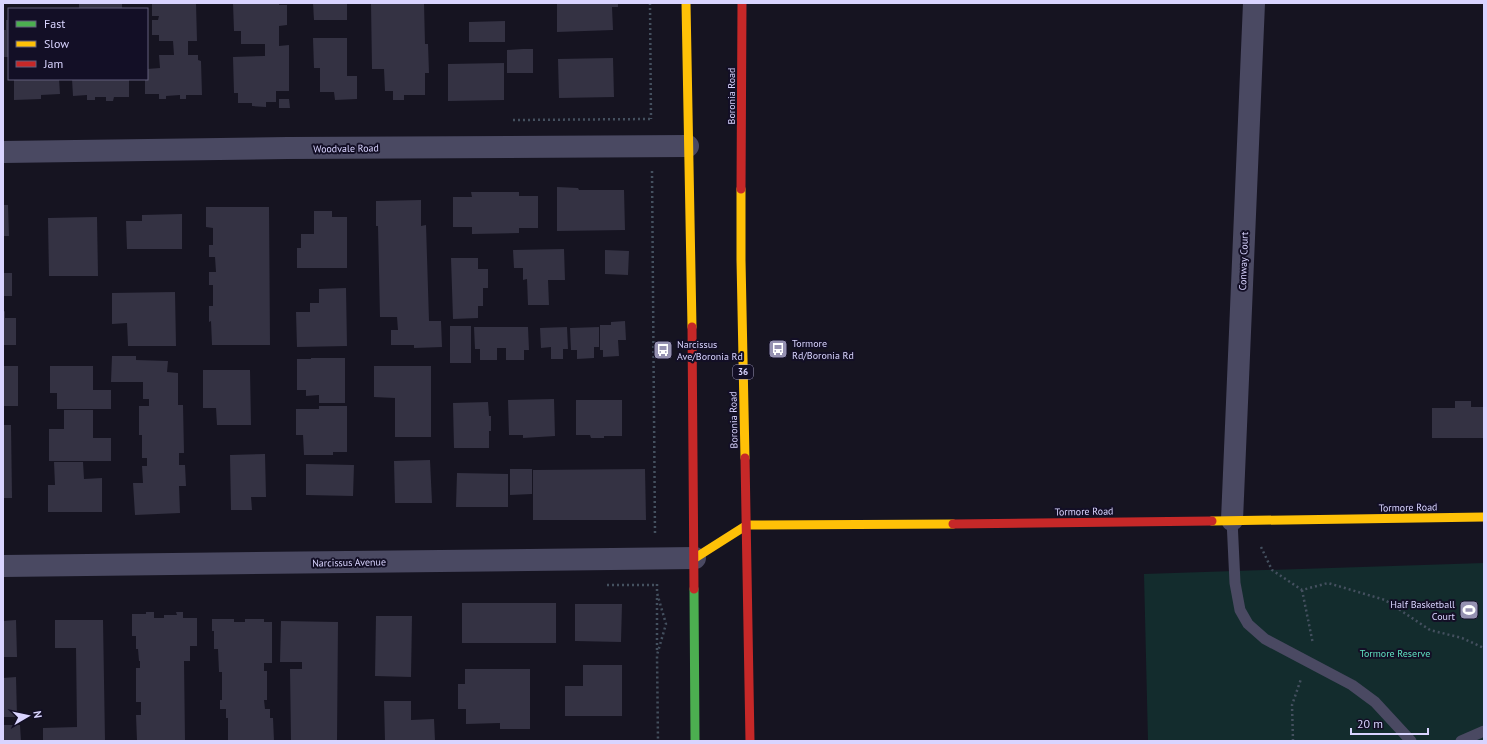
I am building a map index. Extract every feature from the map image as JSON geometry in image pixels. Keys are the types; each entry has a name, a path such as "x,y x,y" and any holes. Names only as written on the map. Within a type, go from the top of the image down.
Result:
{"main road":[{"path":"686,3 695,558 695,741"},
{"name":"Boronia Road","path":"742,3 741,260 750,741"},
{"name":"Tormore Road","path":"747,525 907,525 1484,517"},
{"path":"695,558 747,525"}],"street":[{"name":"Conway Court","path":"1232,520 1254,3"},
{"name":"Woodvale Road","path":"3,152 272,148 688,146"},
{"name":"Narcissus Avenue","path":"3,566 695,558"}],"lane":[{"path":"1232,520 1235,583 1240,610 1248,624 1265,639 1352,685 1375,702 1411,741"},
{"path":"1461,741 1484,731"}],"path":[{"path":"650,3 651,125"},
{"path":"652,168 655,535"},
{"path":"1262,547 1272,570 1302,590 1328,583 1385,600 1430,630 1462,638 1484,648"},
{"path":"657,580 658,741"},
{"path":"657,593 666,624 657,655"}],"green space":[{"name":"Tormore Reserve","path":"1484,563 1484,741 1148,741 1144,574"}],"building":[{"path":"122,3 122,8 79,8 79,4"},
{"path":"152,3 196,3 197,41 188,41 188,55 198,55 198,60 201,61 202,95 186,95 186,99 180,99 180,95 166,96 166,99 159,99 159,94 145,94 145,80 148,80 148,69 160,68 159,55 174,55 173,41 159,41 159,35 152,35 152,20 158,20 159,16 152,16"},
{"path":"233,3 279,3 279,5 287,5 287,25 279,26 279,46 289,45 289,91 276,91 276,102 266,102 266,107 252,106 252,103 238,103 238,93 234,93 233,57 265,56 265,44 241,44 241,31 234,31"},
{"path":"313,3 347,3 347,20 314,20"},
{"path":"371,3 424,3 425,44 428,44 429,73 425,73 425,95 404,95 404,100 393,100 393,91 385,91 384,69 372,69"},
{"path":"557,3 618,3 618,7 612,7 613,30 557,32"},
{"path":"6,20 8,20 8,57 4,57 3,30 6,30"},
{"path":"505,21 505,42 469,42 469,22"},
{"path":"313,38 347,38 347,76 357,76 357,99 335,100 334,92 320,92 320,68 314,68"},
{"path":"533,49 533,73 507,73 507,50"},
{"path":"613,58 614,97 559,98 558,59"},
{"path":"504,63 504,100 448,101 448,64"},
{"path":"14,80 59,80 60,94 41,95 41,99 14,100"},
{"path":"72,80 129,80 129,97 114,97 113,101 106,101 106,97 95,97 95,100 87,100 87,95 73,96"},
{"path":"279,99 289,99 290,108 279,108"},
{"path":"557,187 578,188 579,190 624,190 625,230 557,231"},
{"path":"471,192 519,192 519,196 538,196 538,228 519,228 519,233 472,234 472,227 453,227 453,197 472,197"},
{"path":"421,200 421,226 426,225 429,321 441,321 442,347 414,348 414,345 391,345 391,330 398,330 397,317 380,317 376,201"},
{"path":"3,205 8,205 9,236 3,236"},
{"path":"206,207 269,207 270,345 212,345 211,321 209,322 209,306 213,306 213,285 209,285 209,272 216,272 215,257 209,257 209,245 213,245 213,228 206,227"},
{"path":"314,211 332,211 332,217 347,217 347,268 297,268 297,248 301,248 301,234 314,234"},
{"path":"182,214 182,249 127,249 126,221 142,221 142,215"},
{"path":"97,217 98,276 49,276 48,218"},
{"path":"564,249 565,280 548,280 549,305 528,305 527,279 523,280 523,268 514,268 513,250"},
{"path":"605,250 629,251 628,275 605,274"},
{"path":"451,258 478,258 478,269 488,269 488,288 483,288 483,306 478,306 478,318 453,319"},
{"path":"3,273 12,273 12,296 3,296"},
{"path":"346,288 347,346 297,347 296,312 310,312 310,303 319,303 319,289"},
{"path":"175,292 176,346 128,346 127,323 112,324 112,293"},
{"path":"5,311 5,318 16,318 16,345 3,345 3,312"},
{"path":"625,321 626,340 618,340 619,356 603,357 603,350 600,350 600,325 611,325 611,322"},
{"path":"450,326 471,326 471,363 450,363"},
{"path":"474,327 528,327 529,350 524,350 524,360 506,360 506,348 497,348 497,360 480,360 480,349 475,349"},
{"path":"567,327 568,349 563,349 563,359 551,359 551,347 541,348 540,328"},
{"path":"599,327 599,347 594,347 594,358 577,359 577,350 571,350 570,328"},
{"path":"112,356 136,356 136,360 168,361 167,372 178,373 178,405 183,405 184,453 179,453 179,465 185,465 186,486 179,486 180,513 135,515 133,483 143,483 142,466 147,466 147,458 142,458 142,435 139,435 139,406 149,406 149,399 143,399 143,382 111,382"},
{"path":"345,358 345,403 319,403 319,395 306,396 306,390 297,390 297,359"},
{"path":"3,366 18,366 18,406 3,406"},
{"path":"50,366 93,366 93,390 111,390 111,409 57,409 57,393 50,393"},
{"path":"374,366 431,366 431,437 395,437 395,398 374,397"},
{"path":"203,370 250,370 251,425 217,425 216,408 203,408"},
{"path":"554,399 555,436 523,438 523,435 509,435 508,400"},
{"path":"576,400 622,400 622,436 591,438 590,435 576,435"},
{"path":"1455,401 1471,401 1471,407 1484,407 1484,438 1432,438 1432,408 1455,408"},
{"path":"488,402 489,416 491,416 489,448 454,448 453,403"},
{"path":"319,406 347,406 347,452 333,452 333,455 304,455 303,435 296,435 296,409 319,409"},
{"path":"64,410 93,410 93,438 111,438 111,461 49,461 49,429 64,429"},
{"path":"3,425 11,425 12,498 3,498"},
{"path":"265,454 266,497 251,497 252,510 231,510 230,455"},
{"path":"430,460 432,503 395,503 394,461"},
{"path":"54,462 83,462 84,479 102,478 102,512 48,512 48,485 55,485"},
{"path":"306,464 354,465 353,496 306,495"},
{"path":"510,469 532,469 532,494 510,495"},
{"path":"645,469 646,520 533,520 533,470"},
{"path":"457,473 508,474 508,507 456,507"},
{"path":"462,603 556,603 556,643 462,643"},
{"path":"575,604 622,604 621,642 575,641"},
{"path":"146,612 154,612 154,618 164,618 164,615 177,615 176,612 183,612 183,618 197,618 197,646 190,646 190,661 184,661 185,741 137,741 136,715 141,715 141,702 136,702 136,668 140,668 140,661 138,649 136,649 136,636 132,636 132,614 146,614"},
{"path":"376,616 412,616 411,677 375,676"},
{"path":"212,619 234,619 234,622 245,622 245,619 264,619 264,622 272,622 272,663 264,663 264,671 267,671 267,700 264,700 265,709 270,709 270,718 273,718 274,741 228,741 228,718 226,718 226,709 220,709 220,700 222,700 222,672 219,672 218,649 214,649"},
{"path":"16,620 17,657 3,657 3,621"},
{"path":"55,620 103,620 105,741 43,741 43,728 77,727 76,648 55,648"},
{"path":"281,621 338,622 337,741 291,741 290,669 302,669 302,662 280,662"},
{"path":"583,665 622,665 622,716 565,716 565,686 583,686"},
{"path":"465,669 530,669 530,729 500,729 500,723 466,724 466,709 458,709 458,684 465,684"},
{"path":"16,677 17,717 3,717 3,678"},
{"path":"384,701 411,701 411,720 434,719 435,741 385,741"},
{"path":"3,725 20,725 21,741 3,741"}],"traffic: fast":[{"path":"694,589 695,741"}],"traffic: slow":[{"path":"686,3 692,327"},
{"path":"741,189 745,458"},
{"path":"1212,521 1484,517"},
{"path":"695,558 747,525 953,524"}],"traffic: jam":[{"path":"741,189 742,3"},
{"path":"692,327 694,589"},
{"path":"745,458 750,741"},
{"path":"953,524 1212,521"}],"place":[{"name":"Tormore Rd/Boronia Rd","path":"778,349"},
{"name":"Narcissus Ave/Boronia Rd","path":"663,350"},
{"name":"Half Basketball Court","path":"1469,610"}]}
